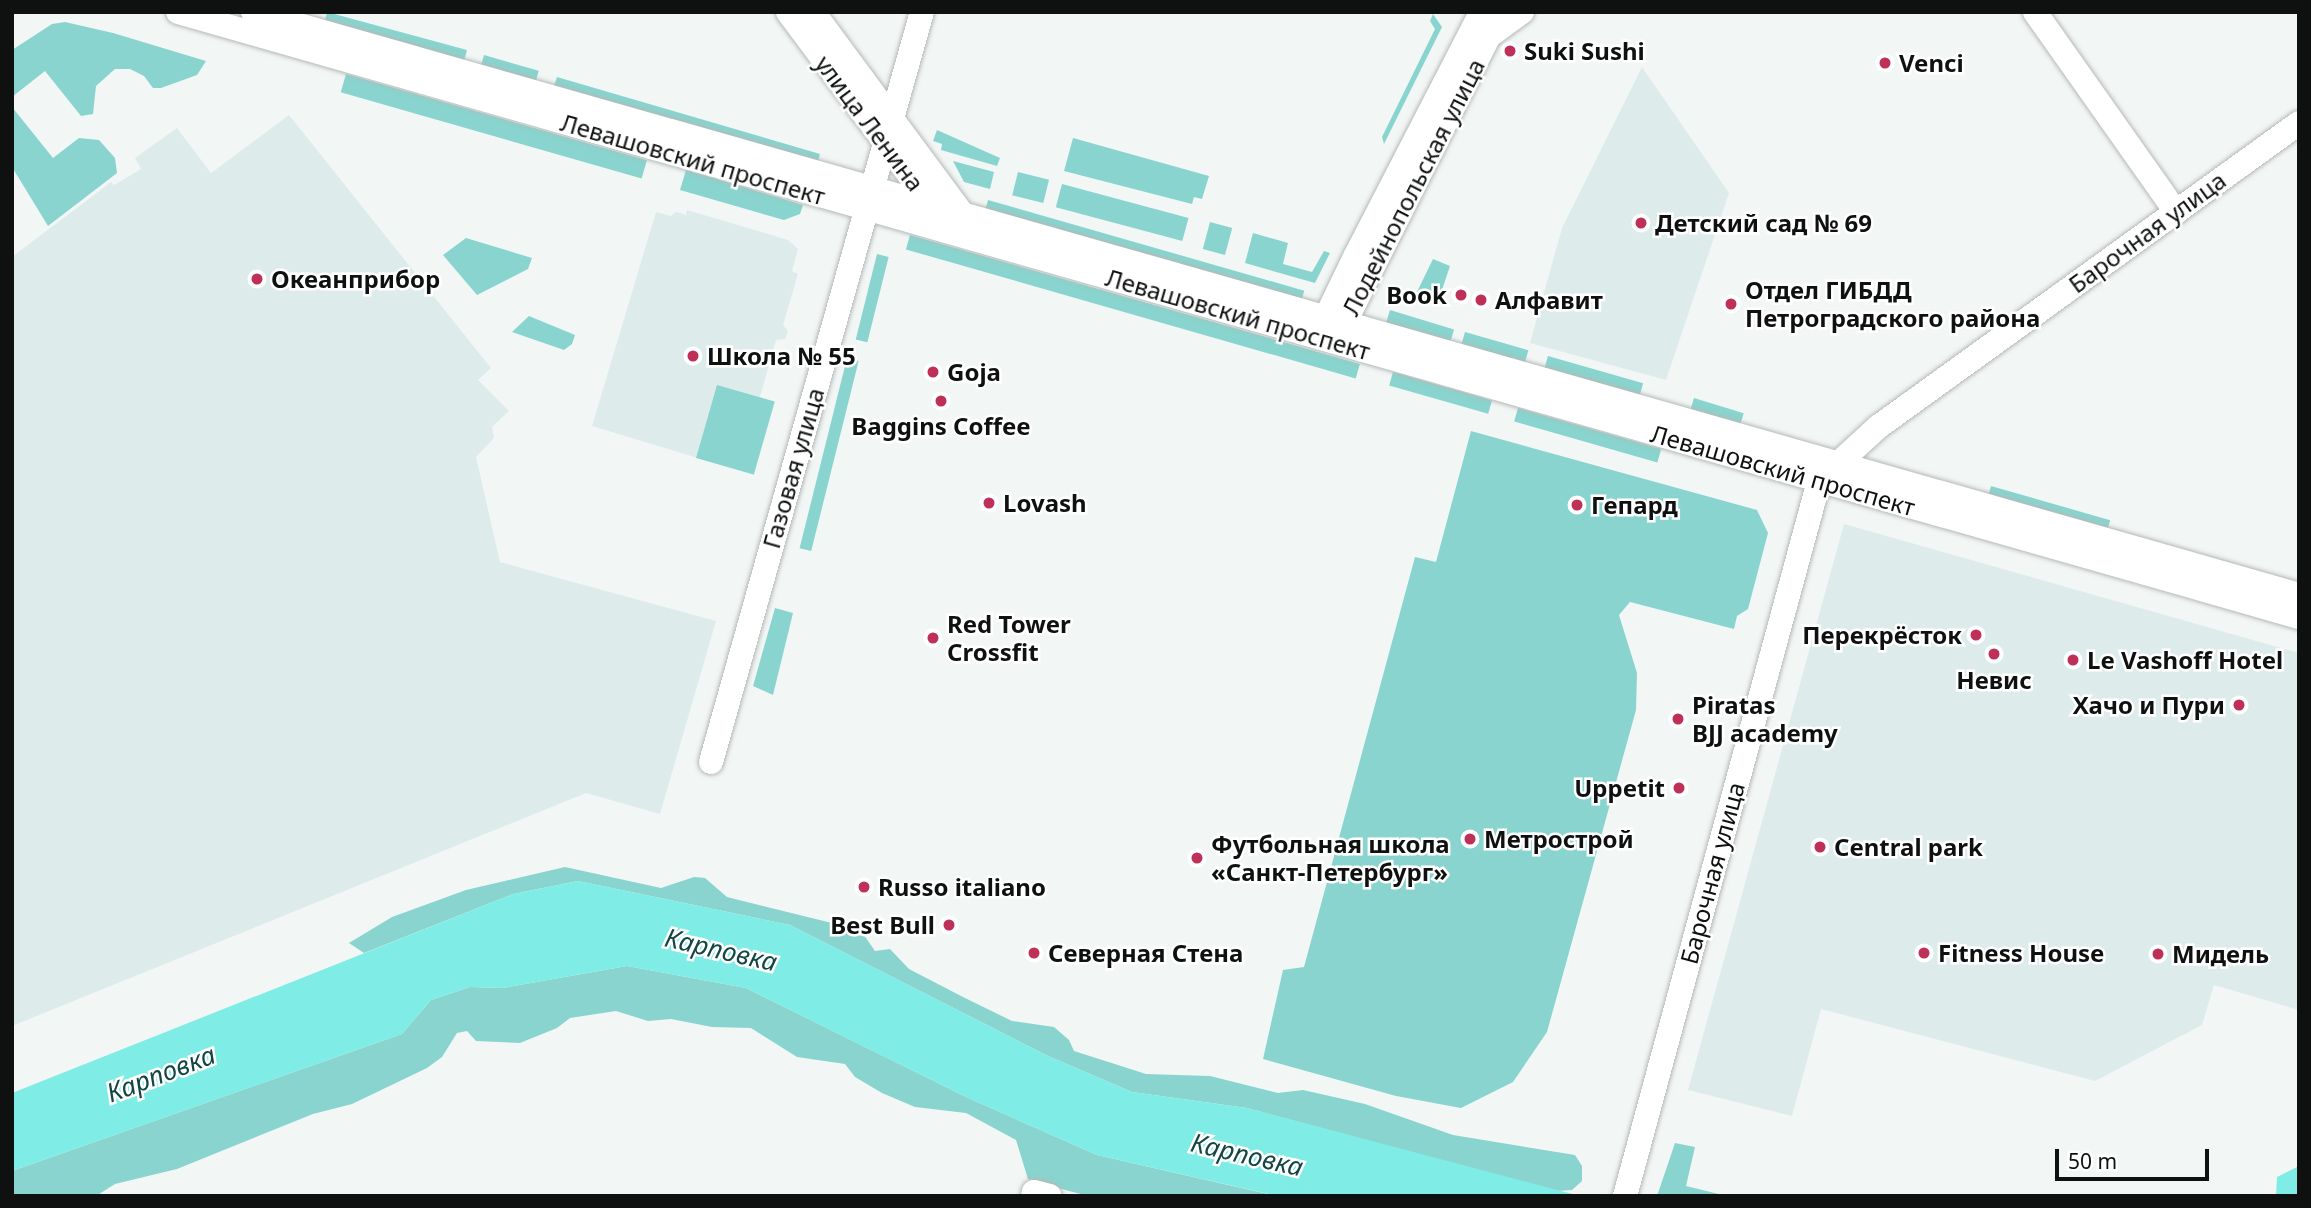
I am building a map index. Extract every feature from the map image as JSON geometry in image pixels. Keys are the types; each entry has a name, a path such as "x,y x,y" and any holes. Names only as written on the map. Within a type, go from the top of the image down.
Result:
{"street":[{"name":"Левашовский проспект","path":"178,12 868,198 933,206"},
{"name":"Левашовский проспект","path":"253,12 958,224 1837,464 2299,596"},
{"name":"улица Ленина","path":"788,12 933,206 958,224"},
{"name":"улица Ленина","path":"813,12 890,117 958,224"},
{"name":"Газовая улица","path":"711,762 890,117 922,12"},
{"name":"Лодейнопольская улица","path":"1332,327 1481,20 1522,12"},
{"path":"2035,12 2176,212"},
{"name":"Барочная улица","path":"1625,1196 1819,481 1878,427 2299,123"},
{"name":"Левашовский проспект","path":"1332,327 1819,481 2299,617"}],"shaded area":[{"path":"327,12 467,50 464,61 325,21"},
{"path":"1433,14 1442,27 1384,144 1382,137 1435,29 1430,21"},
{"path":"65,22 113,33 206,61 197,75 161,88 153,88 144,76 130,69 115,69 96,86 93,114 81,116 45,71 12,97 12,50 52,24"},
{"path":"484,55 539,71 536,81 481,66"},
{"name":"Детский сад № 69","path":"1642,67 1729,193 1666,380 1530,343 1562,228"},
{"path":"346,74 647,160 642,179 341,92"},
{"path":"557,77 820,154 818,161 554,86"},
{"path":"12,107 53,158 79,138 99,140 115,158 117,173 48,226 12,167"},
{"path":"289,115 491,368 478,380 509,411 492,427 494,438 476,457 500,562 716,621 660,814 586,793 12,1026 12,257 111,182 114,185 141,169 135,158 177,128 211,173"},
{"path":"937,130 1000,158 997,166 941,150 942,144 933,141"},
{"path":"1073,138 1209,176 1202,199 1194,197 1192,204 1064,171"},
{"path":"953,161 994,172 990,189 964,182"},
{"path":"686,170 803,205 800,214 784,220 680,190"},
{"path":"1018,172 1049,180 1043,203 1012,195"},
{"path":"1062,184 1189,218 1182,241 1056,207"},
{"path":"988,200 1304,291 1302,299 986,209"},
{"name":"Школа № 55","path":"687,210 788,240 798,249 792,271 798,274 783,325 788,331 785,339 776,340 760,397 775,402 754,475 592,426 656,212 671,216 676,212 686,215"},
{"path":"1210,222 1232,228 1225,255 1203,249"},
{"path":"1253,233 1288,243 1283,264 1312,272 1324,251 1330,253 1315,283 1245,263"},
{"path":"910,235 1360,364 1356,378 906,249"},
{"path":"466,238 532,258 528,269 477,295 443,255"},
{"path":"877,254 889,257 867,342 856,339"},
{"path":"1433,259 1450,266 1437,305 1414,298"},
{"path":"1390,310 1454,330 1449,345 1385,325"},
{"path":"529,316 575,335 572,344 564,350 512,332"},
{"path":"1465,332 1528,350 1524,366 1461,347"},
{"path":"1548,356 1643,383 1639,398 1544,370"},
{"path":"847,358 859,361 811,551 800,548"},
{"path":"1393,372 1492,400 1488,414 1389,385"},
{"path":"717,385 775,402 754,475 696,458"},
{"path":"1694,398 1744,413 1740,427 1690,411"},
{"path":"1518,408 1661,449 1657,463 1514,421"},
{"name":"Метрострой","path":"1471,431 1757,510 1768,533 1748,609 1737,616 1734,629 1630,602 1619,615 1637,673 1636,710 1547,1032 1513,1082 1461,1108 1396,1096 1263,1059 1283,970 1304,967 1415,557 1436,562"},
{"path":"1991,486 2110,520 2107,530 1988,496"},
{"path":"1844,524 2299,653 2299,1010 2214,985 2202,1025 2095,1081 1821,1009 1792,1116 1688,1090"},
{"path":"775,608 793,613 773,695 753,686"},
{"path":"565,867 661,888 694,877 705,878 727,897 844,926 864,935 875,951 890,949 909,969 1012,1021 1054,1027 1069,1040 1074,1051 1146,1074 1210,1076 1278,1093 1303,1090 1365,1104 1453,1135 1575,1155 1582,1166 1582,1181 1572,1190 1556,1191 1247,1108 1132,1092 1048,1056 790,925 578,881 513,894 364,953 349,943 392,917 466,890"},
{"path":"627,966 746,988 966,1097 1097,1155 1276,1196 1089,1196 1069,1191 1028,1179 1016,1140 966,1113 915,1107 882,1093 855,1077 845,1064 797,1057 751,1028 712,1027 671,1019 648,1021 616,1011 570,1018 557,1028 520,1043 476,1041 467,1031 457,1033 442,1057 427,1068 352,1104 313,1114 177,1169 115,1184 96,1196 12,1196 12,1171 402,1034 431,1000 470,987 503,988"},
{"path":"1675,1143 1695,1147 1686,1186 1727,1196 1657,1196"}],"water":[{"name":"Карповка","path":"578,881 790,925 1048,1056 1132,1092 1247,1108 1580,1196 1278,1196 1097,1155 966,1097 746,988 627,966 503,988 470,987 431,1000 402,1034 12,1171 12,1093 513,894"},
{"path":"2299,1166 2299,1196 2276,1196 2277,1177"}],"place":[{"name":"Suki Sushi","path":"1510,51"},
{"name":"Venci","path":"1885,63"},
{"name":"Детский сад № 69","path":"1641,223"},
{"name":"Океанприбор","path":"257,279"},
{"name":"Book","path":"1461,295"},
{"name":"Алфавит","path":"1481,300"},
{"name":"Отдел ГИБДД Петроградского района","path":"1731,304"},
{"name":"Школа № 55","path":"693,356"},
{"name":"Goja","path":"933,372"},
{"name":"Baggins Coffee","path":"941,401"},
{"name":"Lovash","path":"989,503"},
{"name":"Гепард","path":"1577,505"},
{"name":"Перекрёсток","path":"1976,635"},
{"name":"Red Tower Crossfit","path":"933,638"},
{"name":"Невис","path":"1994,654"},
{"name":"Le Vashoff Hotel","path":"2073,660"},
{"name":"Хачо и Пури","path":"2239,705"},
{"name":"Piratas BJJ academy","path":"1678,719"},
{"name":"Uppetit","path":"1679,788"},
{"name":"Метрострой","path":"1470,839"},
{"name":"Central park","path":"1820,847"},
{"name":"Футбольная школа «Санкт-Петербург»","path":"1197,858"},
{"name":"Russo italiano","path":"864,887"},
{"name":"Best Bull","path":"949,925"},
{"name":"Северная Стена","path":"1034,953"},
{"name":"Fitness House","path":"1924,953"},
{"name":"Мидель","path":"2158,954"}]}
